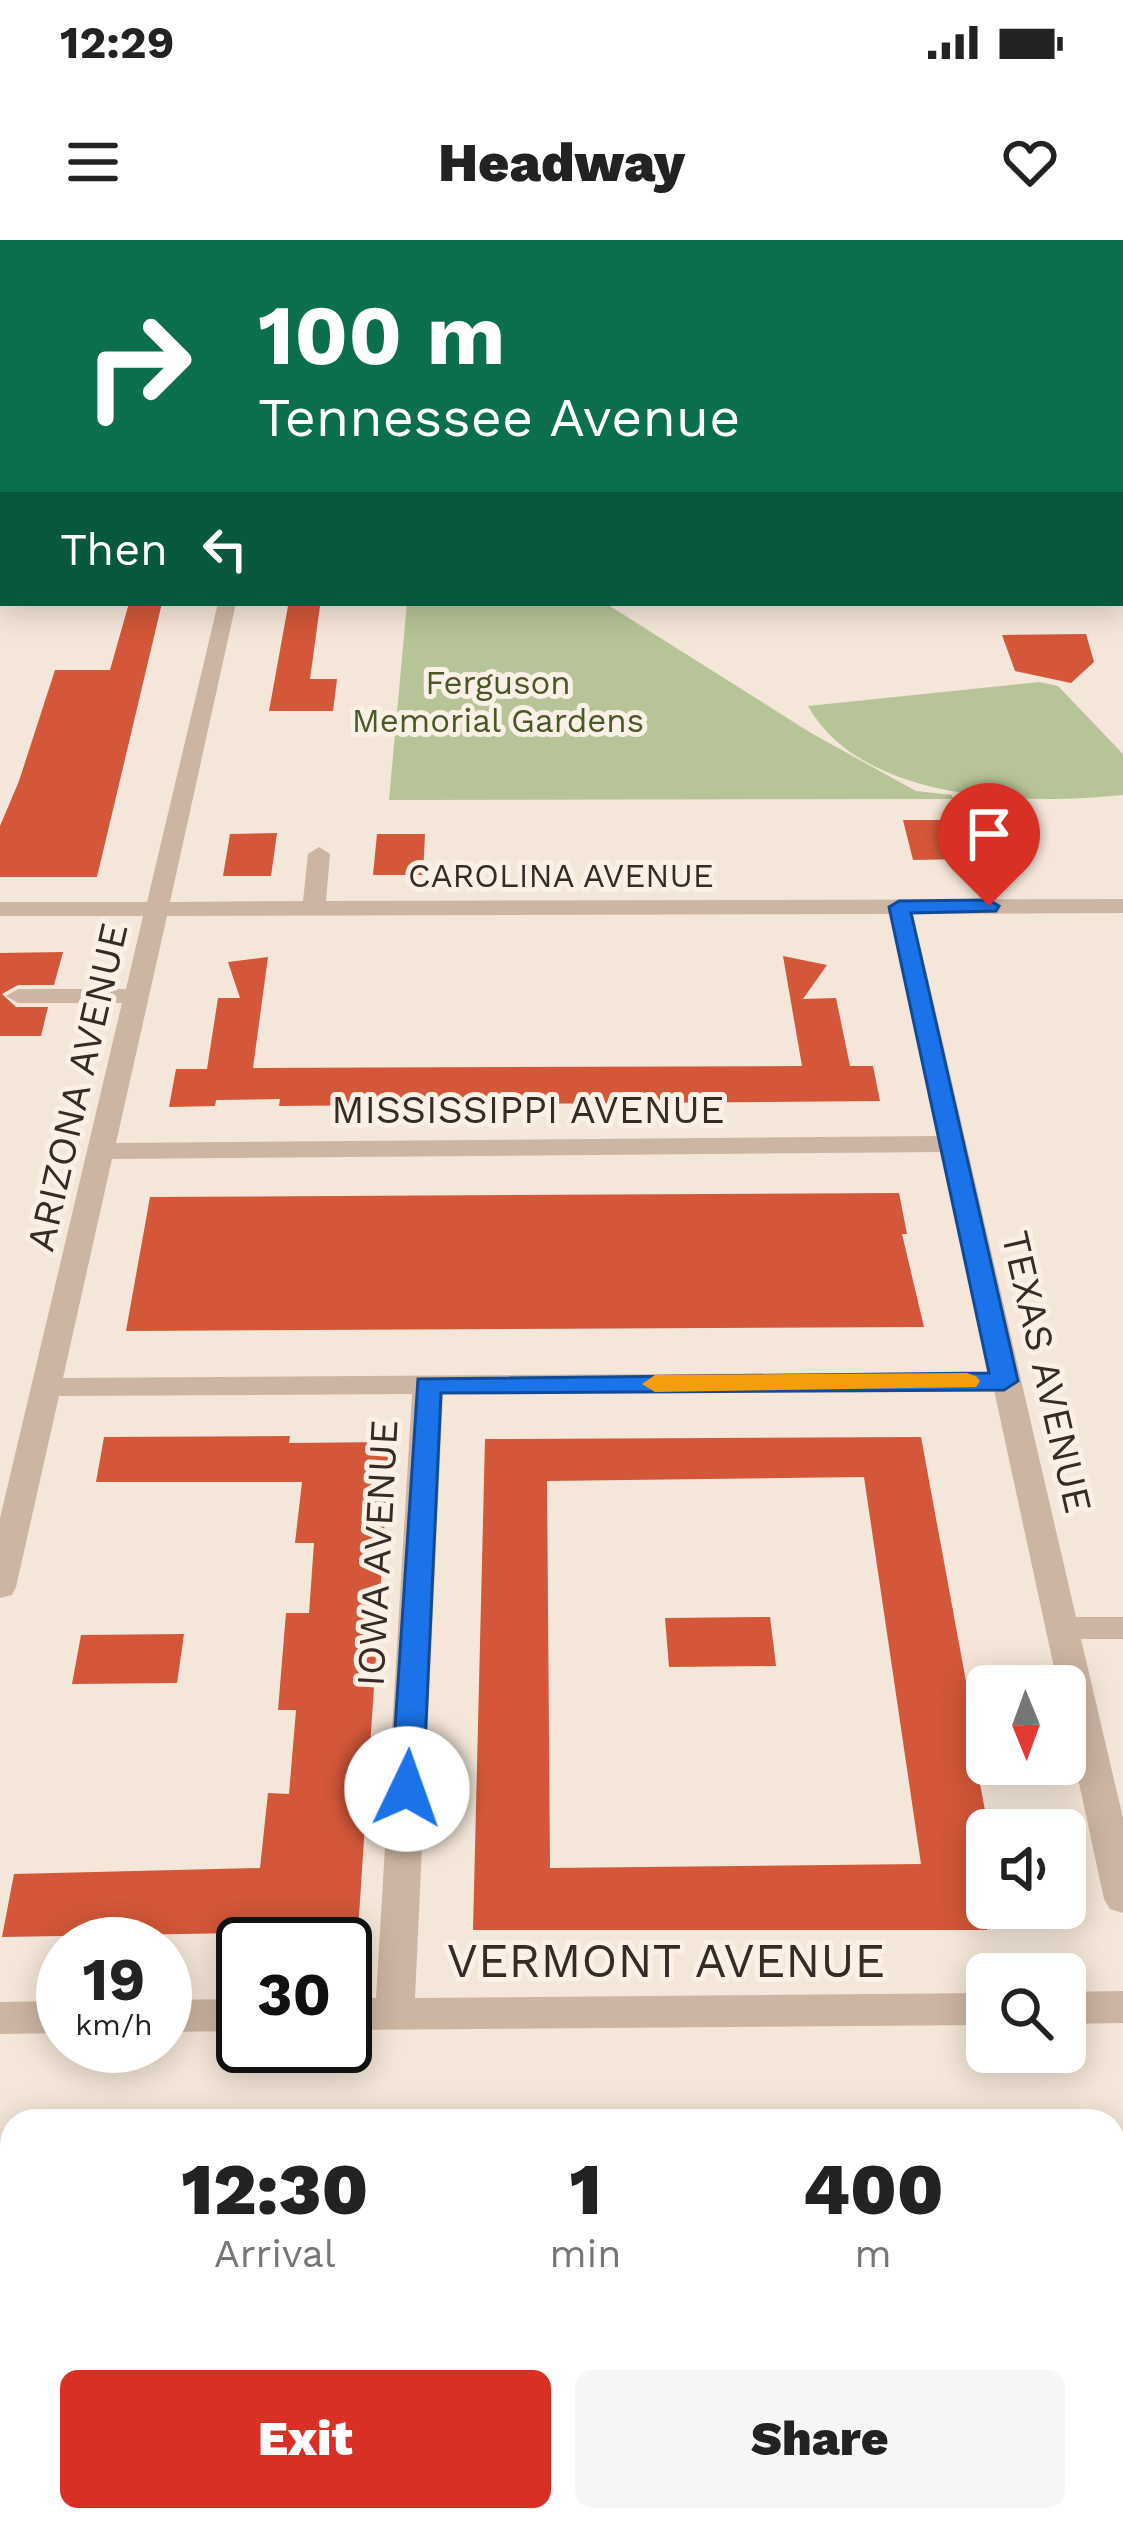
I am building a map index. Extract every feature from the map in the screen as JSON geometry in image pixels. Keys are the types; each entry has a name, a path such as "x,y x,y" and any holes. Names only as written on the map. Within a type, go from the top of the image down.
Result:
{"street":[{"name":"ARIZONA AVENUE","path":"0,1587 226,606"},
{"path":"314,909 319,854"},
{"name":"CAROLINA AVENUE","path":"0,909 1123,906"},
{"name":"TEXAS AVENUE","path":"899,907 1123,1899"},
{"path":"18,995 138,996"},
{"name":"MISSISSIPPI AVENUE","path":"103,1151 953,1144"},
{"path":"48,1387 1004,1381"},
{"name":"IOWA AVENUE","path":"395,2014 428,1385"},
{"path":"1064,1628 1123,1628"},
{"path":"1086,2008 1123,2007"},
{"name":"VERMONT AVENUE","path":"372,2014 966,2008"},
{"path":"0,2018 36,2017"}],"green space":[{"name":"Ferguson Memorial Gardens","path":"407,606 610,606 811,733 916,791 952,795 953,799 389,800"},
{"path":"1039,682 1058,686 1123,754 1123,795 995,797 906,779 866,762 833,738 808,706"}],"building":[{"path":"128,606 161,606 97,877 0,877 0,826 55,670 110,670"},
{"path":"288,606 320,606 310,679 337,679 333,711 269,711"},
{"path":"1086,634 1094,662 1071,683 1015,671 1002,635"},
{"path":"903,820 957,820 968,859 913,860"},
{"path":"277,833 271,876 223,876 230,834"},
{"path":"377,834 425,834 423,875 373,875"},
{"path":"63,952 54,985 18,985 2,994 16,1007 48,1007 41,1036 0,1036 0,953"},
{"path":"783,956 827,965 803,999 836,998 850,1066 873,1066 880,1101 279,1106 280,1099 216,1100 215,1106 169,1107 176,1069 207,1069 218,998 240,998 228,962 268,957 253,1068 802,1066"},
{"path":"899,1193 907,1234 902,1234 924,1327 126,1331 150,1197"},
{"path":"290,1436 289,1443 390,1442 359,1917 216,1917 216,1933 192,1934 192,1917 36,1917 36,1936 2,1937 14,1874 260,1868 268,1793 289,1794 296,1710 278,1710 286,1613 309,1613 314,1543 295,1543 302,1482 96,1482 104,1437"},
{"path":"921,1437 966,1681 966,1785 980,1785 985,1809 966,1809 966,1929 987,1930 473,1930 485,1439","holes":["864,1477 921,1864 550,1868 547,1481"]},
{"path":"770,1617 776,1666 669,1667 665,1618"},
{"path":"184,1634 177,1683 72,1684 81,1635"}],"slow traffic":[{"path":"655,1384 967,1381"}],"route":[{"path":"407,1789 428,1385 1004,1381 899,907 989,906"}]}
